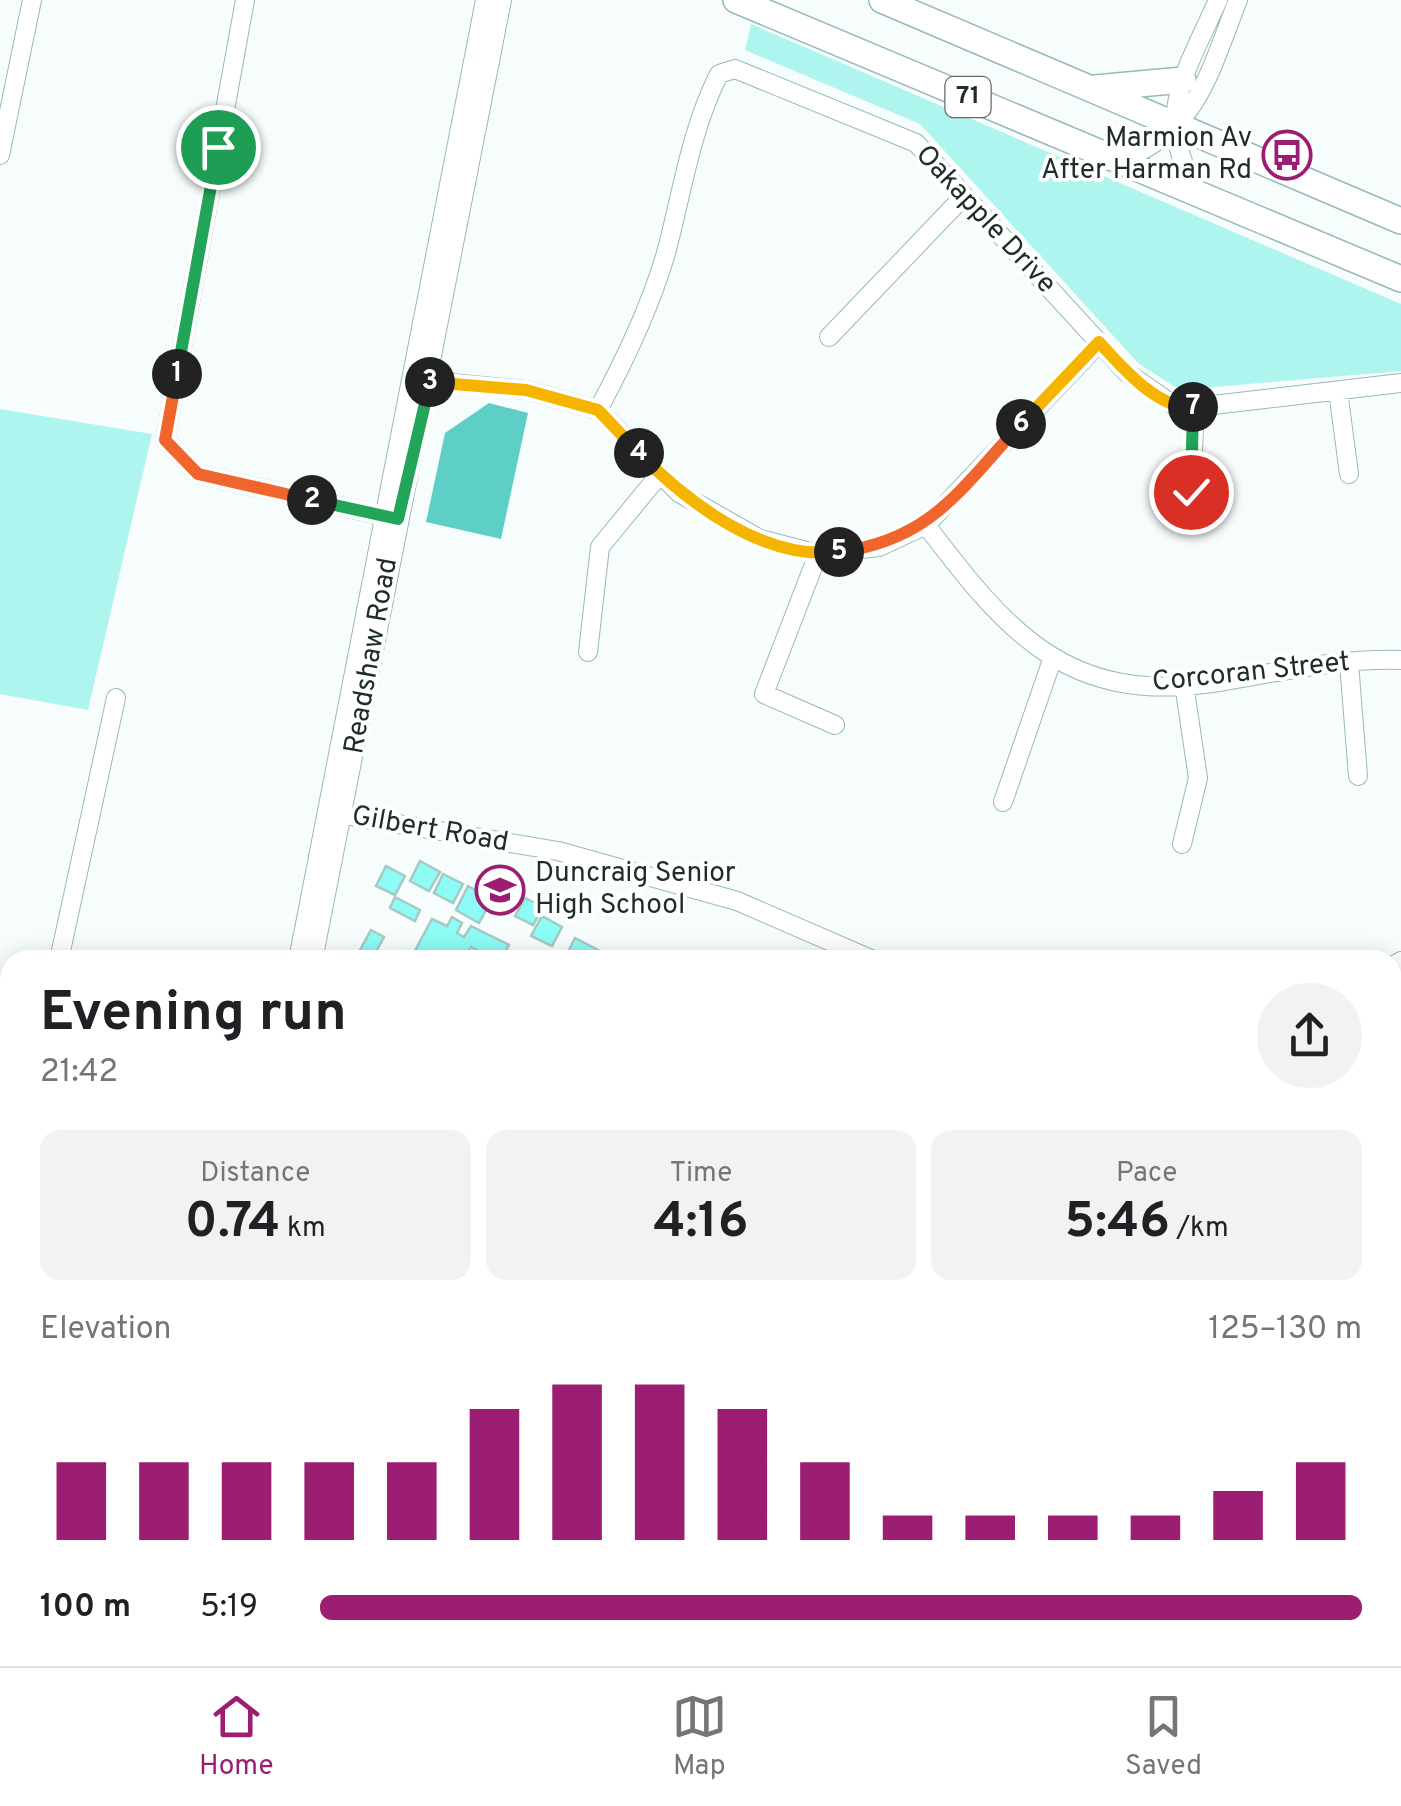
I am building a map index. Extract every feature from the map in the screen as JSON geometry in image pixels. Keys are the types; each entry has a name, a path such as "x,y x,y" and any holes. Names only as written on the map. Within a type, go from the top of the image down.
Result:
{"highway":[{"name":"71","path":"736,0 1401,279"},
{"name":"71","path":"882,0 1401,222"},
{"path":"1086,88 1193,84"}],"street":[{"path":"0,155 32,0"},
{"path":"245,0 165,440 198,474 391,518"},
{"name":"Readshaw Road","path":"420,380 485,0"},
{"name":"Readshaw Road","path":"315,950 391,518 502,0"},
{"path":"1218,0 1193,84 1210,128 1249,155"},
{"path":"1200,196 1177,152 1174,101 1193,84 1238,0"},
{"name":"Oakapple Drive","path":"598,410 632,347 664,258 705,102 719,74 736,68 916,143 1126,372 1179,408 1401,383"},
{"path":"1116,161 1145,150 1176,125"},
{"path":"830,338 964,196"},
{"path":"420,380 526,390 598,410 679,494 760,539 818,554 879,547 926,525 1099,342"},
{"path":"1338,391 1349,474"},
{"path":"1191,492 1195,407"},
{"path":"588,652 600,547 660,474"},
{"name":"Corcoran Street","path":"926,525 984,603 1052,660 1114,684 1184,684 1401,660"},
{"path":"818,554 764,694 835,725"},
{"path":"1003,802 1052,660"},
{"path":"1349,663 1358,776"},
{"path":"1182,844 1198,778 1184,684"},
{"path":"62,950 116,698"},
{"name":"Readshaw Road","path":"301,950 336,814"},
{"name":"Gilbert Road","path":"336,814 575,856 737,901 850,950"}],"shaded area":[{"path":"751,24 1401,304 1401,371 1180,390 1139,364 920,124 745,50"},
{"path":"489,403 528,413 501,539 426,522 445,433"},
{"path":"0,409 152,434 88,710 0,694"}],"building":[{"path":"420,861 440,872 429,891 410,881"},
{"path":"386,866 405,876 395,895 376,886"},
{"path":"443,874 463,884 453,903 434,893"},
{"path":"468,886 492,899 479,923 456,910"},
{"path":"395,897 420,910 415,921 390,908"},
{"path":"525,898 543,907 533,925 515,916"},
{"path":"542,916 562,927 552,946 531,936"},
{"path":"452,917 462,923 457,933 464,937 471,926 509,945 506,950 471,947 415,950 432,919 447,926"},
{"path":"371,930 384,937 377,950 360,950"},
{"path":"575,938 598,950 569,950"}],"place":[{"name":"Marmion Av After Harman Rd","path":"1287,155"},
{"name":"Duncraig Senior High School","path":"500,890"}],"route":[{"path":"218,147 165,440 198,474 398,519 427,382 526,390 598,410 679,494 760,539 818,554 879,547 926,525 1099,342 1126,372 1179,408 1195,407 1191,492"}]}
